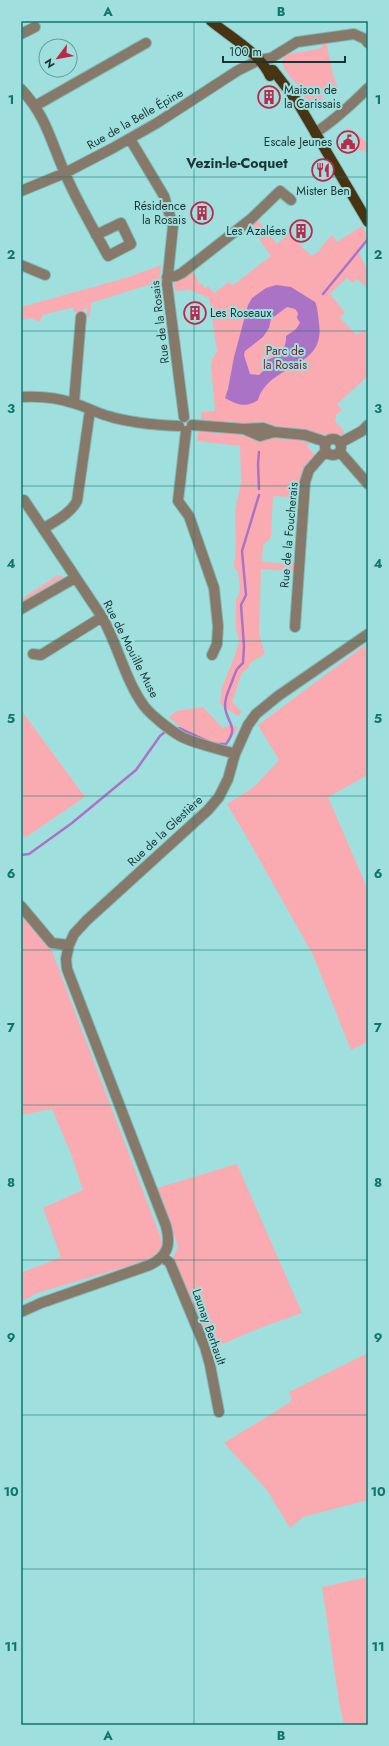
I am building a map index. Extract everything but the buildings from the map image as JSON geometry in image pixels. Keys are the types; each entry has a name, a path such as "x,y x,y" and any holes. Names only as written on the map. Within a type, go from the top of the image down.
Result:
{"main road":[{"path":"211,21 259,60 268,70 273,70 286,86 368,222"}],"street":[{"path":"21,34 35,27"},
{"name":"Rue de la Belle Épine","path":"21,191 64,173 130,139 237,71 259,60 271,58 297,42 354,34 365,39 368,43"},
{"path":"35,106 146,43"},
{"path":"315,133 331,123 368,88"},
{"path":"21,89 35,106 51,137 64,173 96,235"},
{"name":"Rue de la Rosais","path":"130,139 156,181 170,213 173,226 167,277 185,425 178,501 189,516 214,588 218,626 216,644 212,655"},
{"path":"167,277 176,276 182,273 252,219 280,191 291,200"},
{"path":"21,265 45,275"},
{"path":"74,403 81,317"},
{"path":"21,397 46,397 74,403 120,420 244,429 260,428 274,432 305,435 326,447 333,456 340,448 368,426"},
{"path":"43,529 74,507 77,501 90,410"},
{"path":"326,447 333,439 368,484"},
{"name":"Rue de la Foucherais","path":"295,627 305,482 309,470 326,447"},
{"name":"Rue de Mouille Muse","path":"21,500 24,500 102,617 132,683 145,707 167,727 183,738 235,754"},
{"path":"21,609 75,578"},
{"path":"33,654 41,655 102,617"},
{"name":"Rue de la Glestière","path":"163,1257 167,1251 170,1239 68,969 66,959 69,945 74,934 87,920 208,810 219,797 228,779 235,754 248,725 256,714 278,696 368,634"},
{"path":"21,906 52,943 69,945"},
{"path":"21,1312 41,1303 150,1265 163,1257"},
{"name":"Launay Berhault","path":"163,1257 170,1263 205,1347 219,1412"}],"green space":[{"path":"321,42 326,42 333,75 338,88 331,94 327,91 322,94 323,100 317,105 316,101 310,100 310,104 308,103 307,99 303,96 298,86 283,66 283,60 285,55 322,48"},
{"path":"345,126 368,143 368,156 364,150 360,151 358,148 359,147"},
{"name":"Parc de la Rosais","path":"258,220 277,244 288,234 312,256 319,251 332,235 337,242 362,226 368,235 368,241 363,245 364,247 358,251 368,271 368,289 357,279 353,283 347,278 330,294 345,312 340,318 357,335 363,330 367,333 368,338 368,376 337,404 342,410 336,415 335,421 344,431 343,435 316,434 301,430 201,422 201,412 214,411 215,409 211,367 212,360 217,351 209,298 189,290 175,291 174,283 191,271 196,276 199,284 202,284 205,288 208,286 214,293 229,282 232,286 271,256 250,226"},
{"path":"161,265 160,275 162,285 158,282 91,303 90,317 86,317 87,309 84,308 83,316 79,313 73,312 74,307 43,315 39,322 31,318 21,321 21,307 129,277"},
{"path":"199,429 306,439 312,441 307,446 315,455 305,466 297,489 291,489 291,497 273,496 271,538 263,545 262,562 294,564 293,571 261,569 259,634 265,654 250,663 249,667 242,673 232,702 242,712 238,716 220,704 222,687 239,642 236,629 236,600 240,591 238,572 234,567 236,543 235,511 241,482 240,446 197,441"},
{"path":"58,575 64,577 21,604 21,599"},
{"path":"368,643 368,775 328,797 368,890 368,1042 351,1050 313,955 227,804 254,787 279,760 258,725"},
{"path":"203,707 223,728 230,725 238,727 225,742 214,744 203,740 169,718 176,711"},
{"path":"21,710 85,797 26,837 21,835"},
{"path":"21,915 52,951 162,1241 161,1250 149,1260 37,1293 21,1302 21,1273 61,1257 43,1208 83,1190 71,1154 52,1109 21,1115"},
{"path":"237,1164 302,1313 260,1328 211,1349 173,1258 178,1246 157,1188"},
{"path":"368,1353 368,1500 303,1517 290,1528 267,1490 224,1443 292,1401 289,1392"},
{"path":"368,1577 368,1725 344,1725 339,1702 322,1587"}],"shaded area":[{"path":"276,285 291,287 315,302 319,323 319,338 314,350 306,358 274,379 264,388 258,400 242,405 225,398 248,305 252,298 266,288","holes":["287,307 295,309 298,313 297,318 300,323 296,329 286,336 285,345 281,352 278,355 266,360 264,370 259,375 250,374 244,355 245,351 263,337 269,328 271,319"]}],"waterway":[{"path":"323,294 368,239"},
{"path":"259,452 259,489"},
{"path":"218,744 226,744 232,733 231,725 226,712 225,702 236,672 243,663 244,646 241,605 246,595 242,551 259,495"},
{"path":"179,728 209,742"},
{"path":"21,855 29,854 72,823 136,770 160,736 166,731"}],"place":[{"name":"Maison de la Carissais","path":"269,97"},
{"name":"Escale Jeunes","path":"348,142"},
{"name":"Mister Ben","path":"323,170"},
{"name":"Résidence la Rosais","path":"202,213"},
{"name":"Les Azalées","path":"301,231"},
{"name":"Les Roseaux","path":"195,313"}],"district":[{"name":"Vezin-le-Coquet","path":"237,163"}]}
